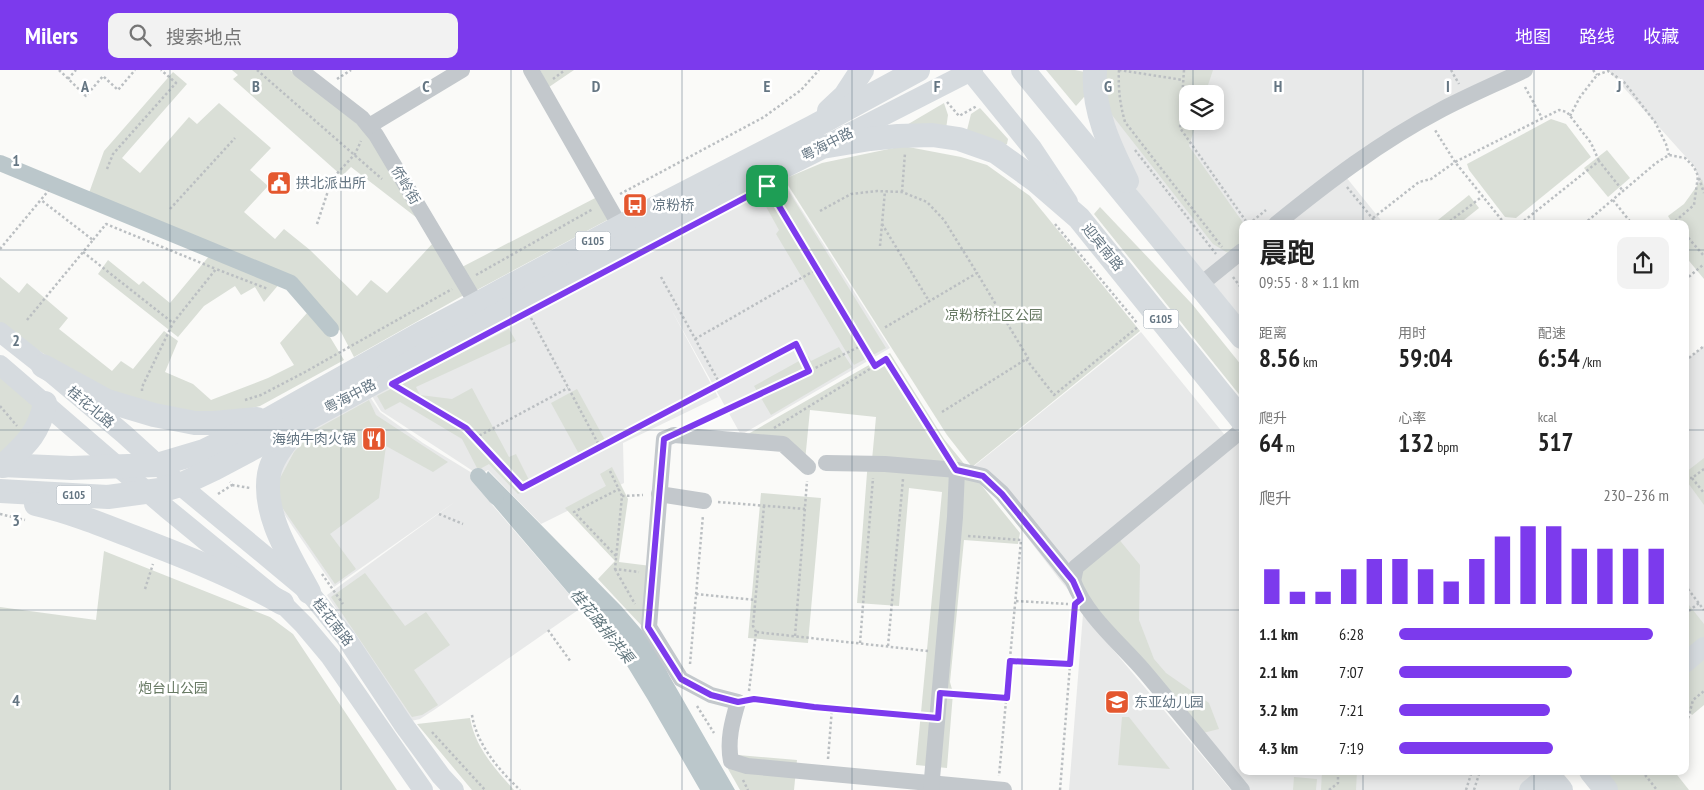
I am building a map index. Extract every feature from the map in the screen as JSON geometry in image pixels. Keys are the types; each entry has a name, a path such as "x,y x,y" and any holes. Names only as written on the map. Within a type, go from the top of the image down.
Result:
{"highway":[{"path":"817,137 862,70"},
{"name":"粤海中路","path":"2,466 72,468 157,465 204,451 271,418 424,332 482,313 625,246 817,137 918,70"},
{"path":"1023,70 1239,333"},
{"path":"1095,70 1094,82 1098,110 1106,136 1146,219"},
{"path":"817,137 870,139 932,135 959,139 996,152 1035,180 1079,218"},
{"name":"粤海中路","path":"0,491 108,497 167,489 180,485 300,423 482,313 620,226 817,137"},
{"name":"迎宾南路","path":"1079,218 1239,416"},
{"path":"43,366 106,401 154,415 195,423 271,418"},
{"path":"2,466 31,437 41,421 45,403"},
{"path":"300,423 277,455 269,474 269,491 271,511 279,535 309,592"},
{"path":"0,495 71,513 248,584 282,603"},
{"path":"1593,775 1606,790"}],"main road":[{"name":"粤海中路","path":"817,137 970,70"},
{"name":"迎宾南路","path":"970,70 1032,148 1079,218"},
{"name":"桂花北路","path":"0,332 43,366 180,485"},
{"name":"桂花北路","path":"0,365 148,492"},
{"name":"桂花南路","path":"180,485 318,601 346,638 403,724 441,776 454,790"},
{"name":"桂花南路","path":"148,492 282,603 304,625 330,656 423,790"},
{"path":"1689,660 1704,647"},
{"path":"1529,790 1551,779"}],"street":[{"name":"侨岭街","path":"300,70 362,118 376,135 482,313"},
{"path":"369,126 462,70"},
{"path":"531,70 620,226"},
{"path":"1281,220 1334,177 1380,146 1428,117 1521,72"},
{"path":"1200,285 1233,259"},
{"path":"1239,432 1076,567 1073,581 1078,602 1142,670 1242,790"},
{"path":"808,467 783,444 674,435 664,439 648,627 681,679 711,695 743,701 733,718 729,747 731,761 747,766 932,787 1004,790"},
{"path":"826,463 874,464 956,470 983,476 1002,494 1073,581"},
{"path":"932,787 954,535 956,470"},
{"path":"659,494 704,501"}],"path":[{"path":"59,70 86,96 103,76 118,90 135,70"},
{"path":"68,79 76,70"},
{"path":"107,169 113,154 176,83 161,70"},
{"path":"257,70 382,178"},
{"path":"244,400 261,395 298,376 607,202 764,117 801,90 819,70"},
{"path":"1184,80 1119,70 1118,92 1120,107 1125,122 1233,259 1239,279"},
{"path":"1184,70 1180,128 1245,220"},
{"path":"1593,70 1597,75"},
{"path":"1570,116 1580,97 1597,75 1608,71 1624,82 1655,122 1666,144 1669,155"},
{"path":"1521,72 1542,118"},
{"path":"1343,182 1372,218 1419,182 1431,179 1455,162 1559,110 1567,112 1591,143 1599,161 1623,191"},
{"path":"1428,117 1455,162 1502,220"},
{"path":"317,224 332,179 355,154 369,126"},
{"path":"170,209 235,138"},
{"path":"902,192 906,144"},
{"path":"1135,150 1233,259"},
{"path":"1589,220 1656,162 1669,155 1685,158 1694,167 1704,193"},
{"path":"1525,220 1599,161"},
{"path":"1677,220 1694,204 1698,176"},
{"path":"0,249 49,190"},
{"path":"880,246 885,191"},
{"path":"820,212 851,194 885,191 902,192 927,202 944,220 1028,358 1026,359 1054,395 1139,326 1055,224"},
{"path":"770,192 875,366"},
{"path":"1451,220 1482,196"},
{"path":"41,200 93,240"},
{"path":"1613,200 1629,220"},
{"path":"27,320 106,224 268,289"},
{"path":"882,224 929,301"},
{"path":"1689,239 1704,256"},
{"path":"83,252 174,323"},
{"path":"1689,277 1704,264"},
{"path":"142,394 142,387 174,323 216,269"},
{"path":"695,338 817,269"},
{"path":"884,328 977,273"},
{"path":"661,277 720,384"},
{"path":"528,312 600,447"},
{"path":"392,384 466,428 522,488 796,344 809,371"},
{"path":"701,422 863,345"},
{"path":"1689,358 1704,346"},
{"path":"751,442 886,359 956,470"},
{"path":"942,412 1026,359"},
{"path":"475,438 568,388"},
{"path":"19,428 23,423"},
{"path":"860,643 874,464"},
{"path":"888,646 904,466"},
{"path":"795,636 808,467"},
{"path":"1704,469 1692,478 1704,493"},
{"path":"610,471 622,496 614,569 648,627"},
{"path":"616,556 574,512 619,489"},
{"path":"622,496 659,494"},
{"path":"688,683 704,501 805,509"},
{"path":"764,506 753,626 756,632 743,701 754,699 938,718"},
{"path":"439,514 463,524"},
{"path":"954,535 1021,540 998,790"},
{"path":"318,567 344,606"},
{"path":"614,569 653,574"},
{"path":"1689,590 1704,610"},
{"path":"696,594 755,600"},
{"path":"1016,601 1078,602 1070,664 1060,790"},
{"path":"1689,611 1699,603"},
{"path":"548,630 571,662"},
{"path":"756,632 944,652"},
{"path":"1010,661 1070,664"},
{"path":"1689,716 1693,700 1704,691"},
{"path":"940,693 1007,698"},
{"path":"827,774 832,708"},
{"path":"472,715 475,729 483,745 505,775 520,790"},
{"path":"426,726 485,790"},
{"path":"1329,790 1338,782 1338,775"},
{"path":"1466,790 1471,775"},
{"path":"1474,790 1479,775"},
{"path":"1645,775 1657,790"}],"shaded area":[{"path":"1095,70 1525,70 1342,172 1381,220 1239,220 1239,334 1200,285 1118,162"},
{"path":"1608,70 1704,70 1704,256 1689,231 1689,220 1687,220 1694,204 1698,176 1694,166"},
{"path":"782,179 890,348 741,435 671,309 718,397 623,443 624,483 541,524 488,470 479,475 381,411 372,396 642,255"},
{"path":"1141,332 1228,439 1239,432 1239,775 1541,775 1528,790 1236,790 1060,580 973,467"},
{"path":"1704,346 1704,647 1689,659 1689,358"},
{"path":"370,397 380,412 423,443 477,476 476,486 581,608 434,710 420,719 411,721 327,595 456,501 334,587 278,505 276,479 292,451 312,429"},
{"name":"东亚幼儿园","path":"1083,614 1231,790 1069,790"}],"green space":[{"path":"232,70 290,70 355,122 372,139 417,218 351,167 342,176 233,79 238,75"},
{"path":"540,70 574,70 549,87"},
{"path":"1046,70 1085,72 1084,97 1076,106"},
{"path":"1098,70 1213,70 1208,85 1179,85 1179,130 1194,130 1189,146 1241,220 1239,220 1239,248 1231,255 1213,244 1101,101"},
{"path":"173,72 187,84 122,158 140,173 189,117 197,124 219,103 271,148 250,170 268,186 244,212 275,239 284,229 310,250 357,296 371,280 387,293 433,243 464,295 354,357 341,332 296,277 89,193 104,151"},
{"path":"944,103 948,115 946,129 905,126"},
{"path":"980,108 1008,139 1007,144 1002,147 966,134 971,114"},
{"path":"1551,119 1566,124 1591,157 1516,218 1505,217 1469,170 1467,164"},
{"name":"凉粉桥社区公园","path":"903,146 961,157 987,165 1030,196 1140,331 972,467 947,435 784,179 822,163"},
{"path":"1607,150 1630,178 1608,197 1584,168"},
{"path":"1702,179 1704,186 1704,279 1689,261 1689,220 1670,220 1668,216 1684,204"},
{"path":"783,182 886,348 854,365 776,234 779,230 759,194"},
{"path":"1469,195 1479,208 1464,220 1438,220"},
{"path":"599,196 611,218 475,291 462,267"},
{"path":"1100,207 1192,304 1239,362 1239,394 1094,214"},
{"path":"210,255 280,283 264,302 255,287 241,295 235,286 204,306 178,337 98,274 108,260 139,285 143,281 170,303"},
{"path":"0,277 19,293 27,283 68,318 59,329 112,371 121,361 133,369 164,331 178,341 165,372 193,384 211,400 268,378 294,365 280,343 307,313 327,332 344,360 260,406 214,418 109,397 0,325"},
{"path":"509,329 516,341 416,387 420,395 452,399 472,388 509,457 516,454 533,488 518,494 489,464 478,470 462,439 400,402 385,410 377,396"},
{"path":"839,347 852,367 771,415 754,386 808,356 811,361"},
{"path":"890,353 944,439 1020,533 1018,544 964,540 950,682 953,693 947,768 916,765 942,492 909,488 899,606 857,603 868,460 872,460 876,417 810,410 805,461 784,442 741,438"},
{"path":"0,367 43,404 0,464"},
{"path":"577,389 605,440 579,454 551,403"},
{"path":"369,400 376,415 448,462 433,472 386,446 379,498 330,534 356,569 335,584 279,503 279,480 294,452 313,431"},
{"path":"1704,458 1704,505 1689,484 1689,470"},
{"path":"612,467 628,499 619,562 651,566 646,625 641,625 598,579 615,561 565,508 606,486 600,474"},
{"path":"761,493 821,498 808,643 748,638"},
{"path":"1117,537 1140,565 1139,620 1154,659 1166,673 1209,703 1219,729 1199,734 1083,597 1078,569"},
{"name":"炮台山公园","path":"104,551 270,617 293,634 397,790 0,790 0,607 96,620"},
{"path":"365,573 405,626 426,612 450,645 414,670 438,705 422,715 412,717 331,597"},
{"path":"1689,605 1704,624 1704,641 1689,653"},
{"path":"1704,650 1704,705 1692,715 1689,712 1689,662"},
{"path":"1122,717 1129,717 1170,769 1118,765"},
{"path":"470,718 476,739 481,748 493,766 514,790 472,790 417,724"},
{"path":"738,755 797,760 794,790 740,790 727,767"},
{"path":"1322,775 1357,775 1356,790 1321,790"},
{"path":"1600,775 1677,775 1689,790 1612,790"},
{"path":"1294,777 1317,779 1316,790 1293,790"}],"water":[{"path":"488,471 621,606 652,642 735,790 700,790 618,651 478,487"}],"waterway":[{"path":"0,163 291,283 331,329"},
{"name":"桂花路排洪渠","path":"478,476 496,497"}],"place":[{"name":"拱北派出所","path":"279,183"},
{"name":"凉粉桥","path":"635,205"},
{"name":"海纳牛肉火锅","path":"374,439"},
{"name":"东亚幼儿园","path":"1117,702"}],"route":[{"path":"767,186 875,366 886,359 956,470 983,476 1002,494 1073,581 1081,599 1075,604 1070,664 1010,661 1007,698 940,693 938,718 814,707 754,699 738,702 711,695 681,679 648,627 664,439 809,371 796,344 522,488 466,428 392,384 767,186"}]}
